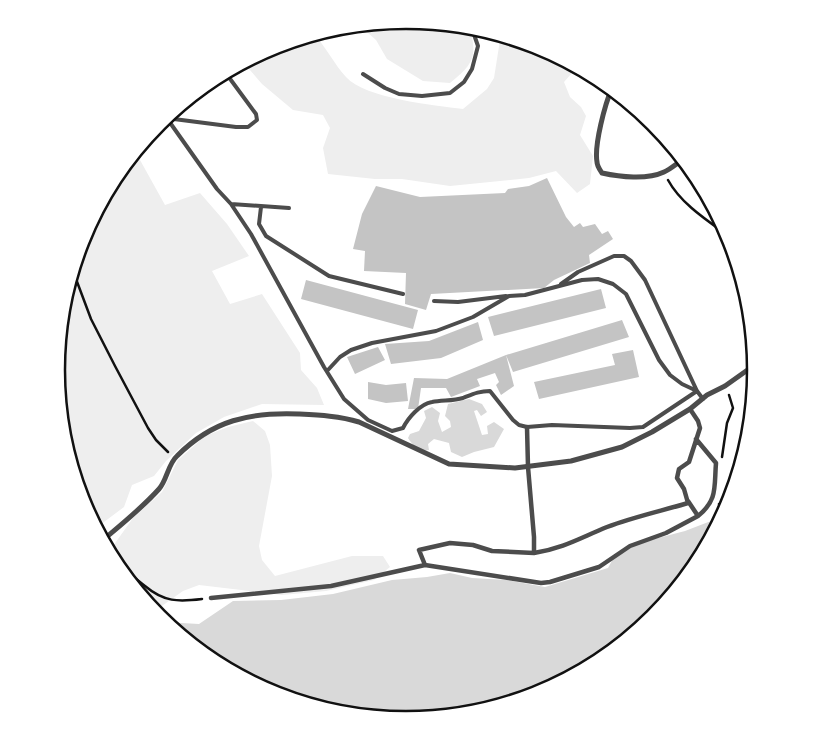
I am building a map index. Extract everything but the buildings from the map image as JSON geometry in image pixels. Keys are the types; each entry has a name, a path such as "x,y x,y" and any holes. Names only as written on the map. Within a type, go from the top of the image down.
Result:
{"street":[{"path":"610,96 598,145 597,163 602,173 649,176 664,172 678,163"},
{"path":"108,536 130,518 160,488 175,457 206,432 224,423 260,414 278,413 346,418 359,422 449,464 528,467 571,461 622,447 652,432 690,409 707,395 725,386 748,370"},
{"path":"690,409 700,428 689,462 679,468 677,478 684,489 687,501 698,516"},
{"path":"527,427 534,553"},
{"path":"211,598 331,586 424,565 541,583 599,567 630,546 666,533 698,516 709,507 712,500 716,463 696,439"},
{"path":"424,565 419,550 450,543 473,545 492,551 534,553 553,550 607,527 688,503 687,501"}],"lane":[{"path":"363,74 385,88 399,94 422,96 450,93 464,82 472,69 478,46 474,35"},
{"path":"176,118 248,127 256,120 256,114 230,78"},
{"path":"170,124 217,189 231,204 251,234 344,399 368,420 392,431 402,428 407,418 430,402 463,398 479,391 490,391 513,420 519,425 527,427 560,425 643,427 697,391"},
{"path":"231,204 289,208"},
{"path":"261,206 259,224 266,236 329,276 403,294"},
{"path":"560,286 578,272 614,256 624,256 631,261 646,280 697,391 703,399"},
{"path":"434,301 458,302 525,294 582,280 598,279 613,284 626,294 659,360 670,375 682,384 697,391"},
{"path":"327,371 340,357 351,350 436,331 473,317 509,296"}],"path":[{"path":"664,172 672,186 687,202 700,215 716,226"},
{"path":"77,283 91,319 148,428 156,440 175,457"},
{"path":"716,463 722,456 727,423 733,408 725,386"},
{"path":"136,578 158,595 169,600 186,602 211,598"}],"shaded area":[{"path":"384,29 429,29 472,35 472,59 469,65 450,83 423,81 387,59 376,40 366,31"},
{"path":"319,40 346,77 356,85 384,96 401,100 463,109 487,89 494,78 500,42 537,55 572,72 564,82 570,97 581,107 586,116 580,135 593,156 590,184 577,193 556,171 529,178 450,186 402,179 375,179 328,174 323,148 330,128 323,115 293,110 262,84 248,68 276,55"},
{"path":"139,158 165,205 200,193 227,224 249,256 212,271 230,304 262,294 300,353 301,370 317,388 324,405 262,404 224,417 196,433 166,461 154,476 132,485 124,507 102,524 83,480 72,437 68,415 65,370 68,325 83,260 100,219 111,199"},
{"path":"469,399 482,404 487,412 481,416 477,410 474,411 482,435 488,434 487,426 494,422 504,429 494,447 462,457 451,452 449,443 434,439 428,444 429,450 422,450 414,446 410,441 408,438 410,434 419,431 426,418 424,411 432,407 440,413 438,421 442,432 451,427 450,421 445,416 448,404"},
{"path":"253,421 265,431 270,445 272,476 259,546 262,560 275,576 352,556 383,556 390,567 374,580 326,591 282,595 199,585 183,591 161,607 136,578 114,545 133,518 162,492 178,460 205,436 228,427"},
{"path":"713,521 702,541 677,578 632,627 614,641 577,666 557,676 516,693 473,705 429,711 384,711 318,700 276,685 236,666 199,641 177,623 199,624 233,601 281,600 333,594 392,580 450,573 472,578 507,580 545,587 608,568 614,557 639,543 685,531"}]}
